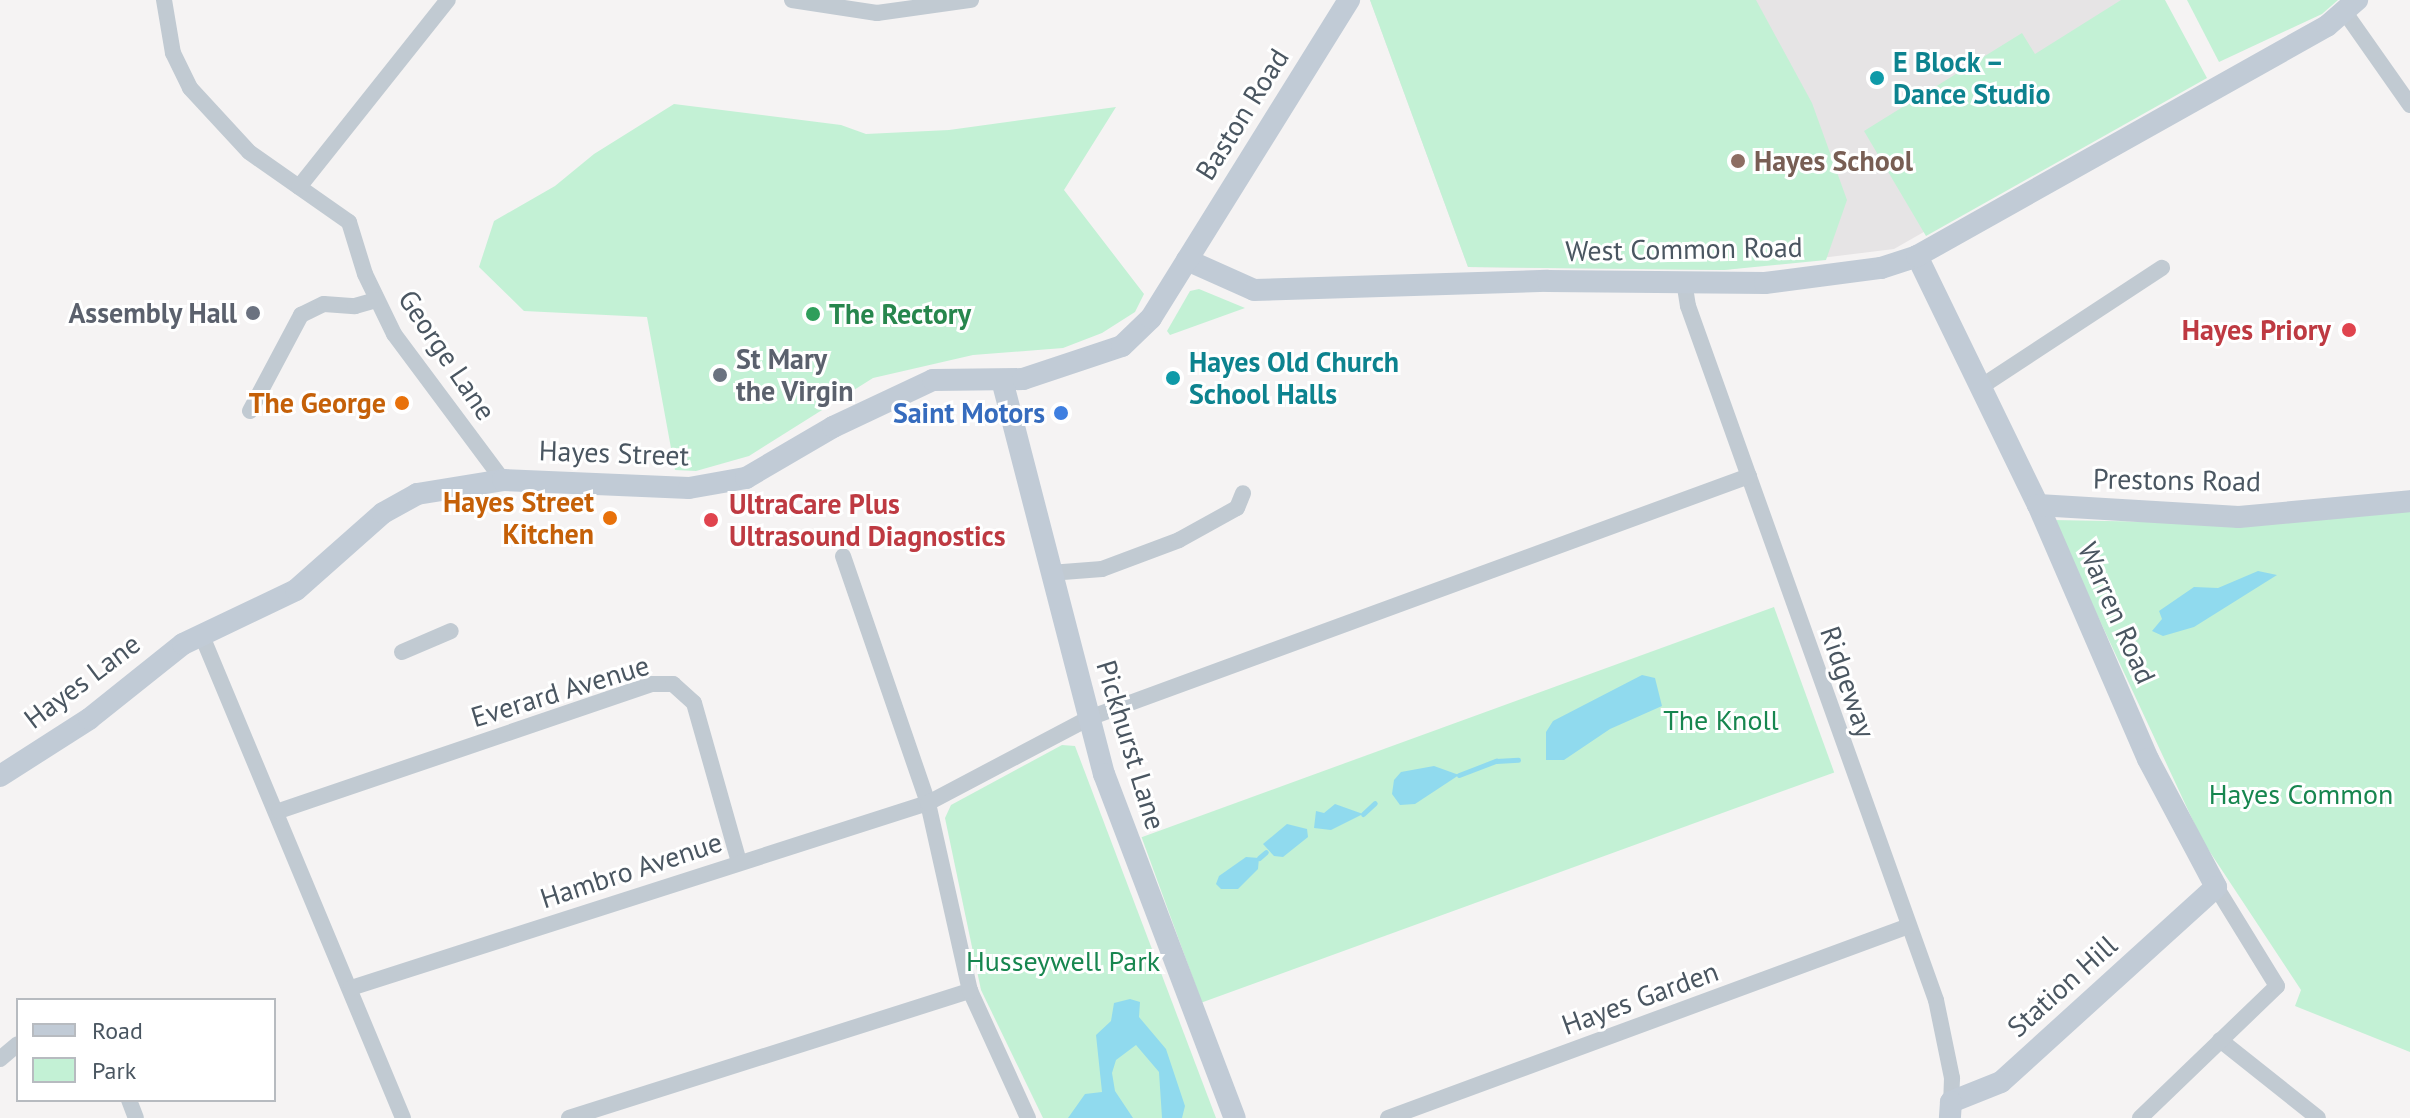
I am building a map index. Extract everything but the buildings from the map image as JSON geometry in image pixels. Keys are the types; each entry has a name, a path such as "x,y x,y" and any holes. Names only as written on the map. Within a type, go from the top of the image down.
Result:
{"street":[{"name":"George Lane","path":"164,0 173,53 190,88 249,152 349,222 376,300 394,334 503,480"},
{"path":"299,187 448,0"},
{"path":"792,0 877,13 971,0"},
{"name":"Baston Road","path":"1187,260 1349,0"},
{"path":"2350,6 2410,105"},
{"name":"West Common Road","path":"1187,260 1254,290 1684,281 1765,283 1868,270 1917,256 2327,26 2350,6"},
{"name":"Warren Road","path":"1917,256 2038,505 2148,759 2216,887 2277,986 2220,1040"},
{"name":"Hayes Street","path":"202,636 296,590 399,503 417,494 503,480 689,488 746,478 833,427 933,380 982,376 1002,380 1023,379 1122,346 1151,318 1187,260"},
{"path":"1979,388 2162,268"},
{"name":"Ridgeway","path":"1684,281 1688,306 1945,1033 1950,1110"},
{"path":"250,411 301,315 324,304 355,306 376,300"},
{"name":"Pickhurst Lane","path":"1002,380 1050,573 1109,789 1235,1118"},
{"path":"1089,718 1749,476"},
{"path":"1050,573 1102,569 1179,540 1237,508 1243,493"},
{"name":"Prestons Road","path":"2038,505 2239,517 2410,501"},
{"path":"843,556 928,803 970,991 1028,1118"},
{"path":"402,652 451,631"},
{"path":"202,636 279,811 403,1118"},
{"name":"Hayes Lane","path":"0,776 71,732 170,653 202,636"},
{"name":"Everard Avenue","path":"279,811 652,684 673,684 694,703 739,862"},
{"name":"Hambro Avenue","path":"351,988 928,803 1089,718"},
{"name":"Station Hill","path":"1950,1110 2001,1082 2216,887"},
{"name":"Hayes Garden","path":"1388,1118 1909,926"},
{"path":"569,1118 970,991"},
{"path":"2140,1118 2220,1040 2318,1118"},
{"path":"0,1059 16,1046"}],"shaded area":[{"name":"Hayes School","path":"1370,0 2164,0 2200,74 1894,249 1724,270 1468,267"}],"green space":[{"name":"Hayes School","path":"1370,0 1756,0 1812,103 1847,200 1826,260 1724,270 1468,267"},
{"path":"2121,0 2165,0 2207,78 1926,236 1864,131 2022,33 2035,54"},
{"path":"2187,0 2338,0 2322,14 2219,62"},
{"path":"674,104 841,125 866,134 949,130 1116,107 1064,190 1144,294 1135,312 1102,333 1063,348 973,355 873,378 749,456 696,471 675,470 647,317 524,311 479,267 494,221 555,186 594,154"},
{"path":"1199,289 1245,308 1170,335 1167,331 1190,291"},
{"name":"Hayes Common","path":"2410,511 2410,1052 2295,1006 2301,990 2202,840 2053,520 2214,523"},
{"name":"The Knoll","path":"1774,607 1834,772 1202,1003 1142,837"},
{"name":"Husseywell Park","path":"1062,745 1075,746 1216,1118 1043,1118 981,990 945,818 951,805"}],"water":[{"path":"2258,571 2277,575 2194,627 2163,636 2152,631 2162,619 2159,611 2194,587 2218,588"},
{"path":"1642,675 1655,678 1662,706 1610,729 1564,760 1546,760 1546,732 1553,721"},
{"path":"1434,766 1459,775 1415,804 1400,805 1392,794 1394,780 1401,772"},
{"path":"1335,804 1363,814 1331,830 1314,828 1316,811 1324,813"},
{"path":"1287,824 1307,829 1308,837 1283,857 1274,856 1263,844"},
{"path":"1246,857 1259,858 1258,869 1238,889 1221,889 1216,884 1219,876"},
{"path":"1130,999 1140,1002 1139,1017 1166,1049 1185,1106 1182,1118 1162,1118 1159,1072 1136,1045 1116,1060 1112,1073 1115,1091 1133,1118 1068,1118 1085,1094 1102,1092 1096,1035 1111,1021 1114,1003"}],"waterway":[{"path":"1459,775 1496,761 1518,760"},
{"path":"1363,814 1375,803"},
{"path":"1259,858 1266,852"}],"place":[{"name":"E Block – Dance Studio","path":"1877,78"},
{"name":"Hayes School","path":"1738,161"},
{"name":"Assembly Hall","path":"253,313"},
{"name":"The Rectory","path":"813,314"},
{"name":"Hayes Priory","path":"2349,330"},
{"name":"St Mary the Virgin","path":"720,375"},
{"name":"Hayes Old Church School Halls","path":"1173,378"},
{"name":"The George","path":"402,403"},
{"name":"Saint Motors","path":"1061,413"},
{"name":"Hayes Street Kitchen","path":"610,518"},
{"name":"UltraCare Plus Ultrasound Diagnostics","path":"711,520"}]}
